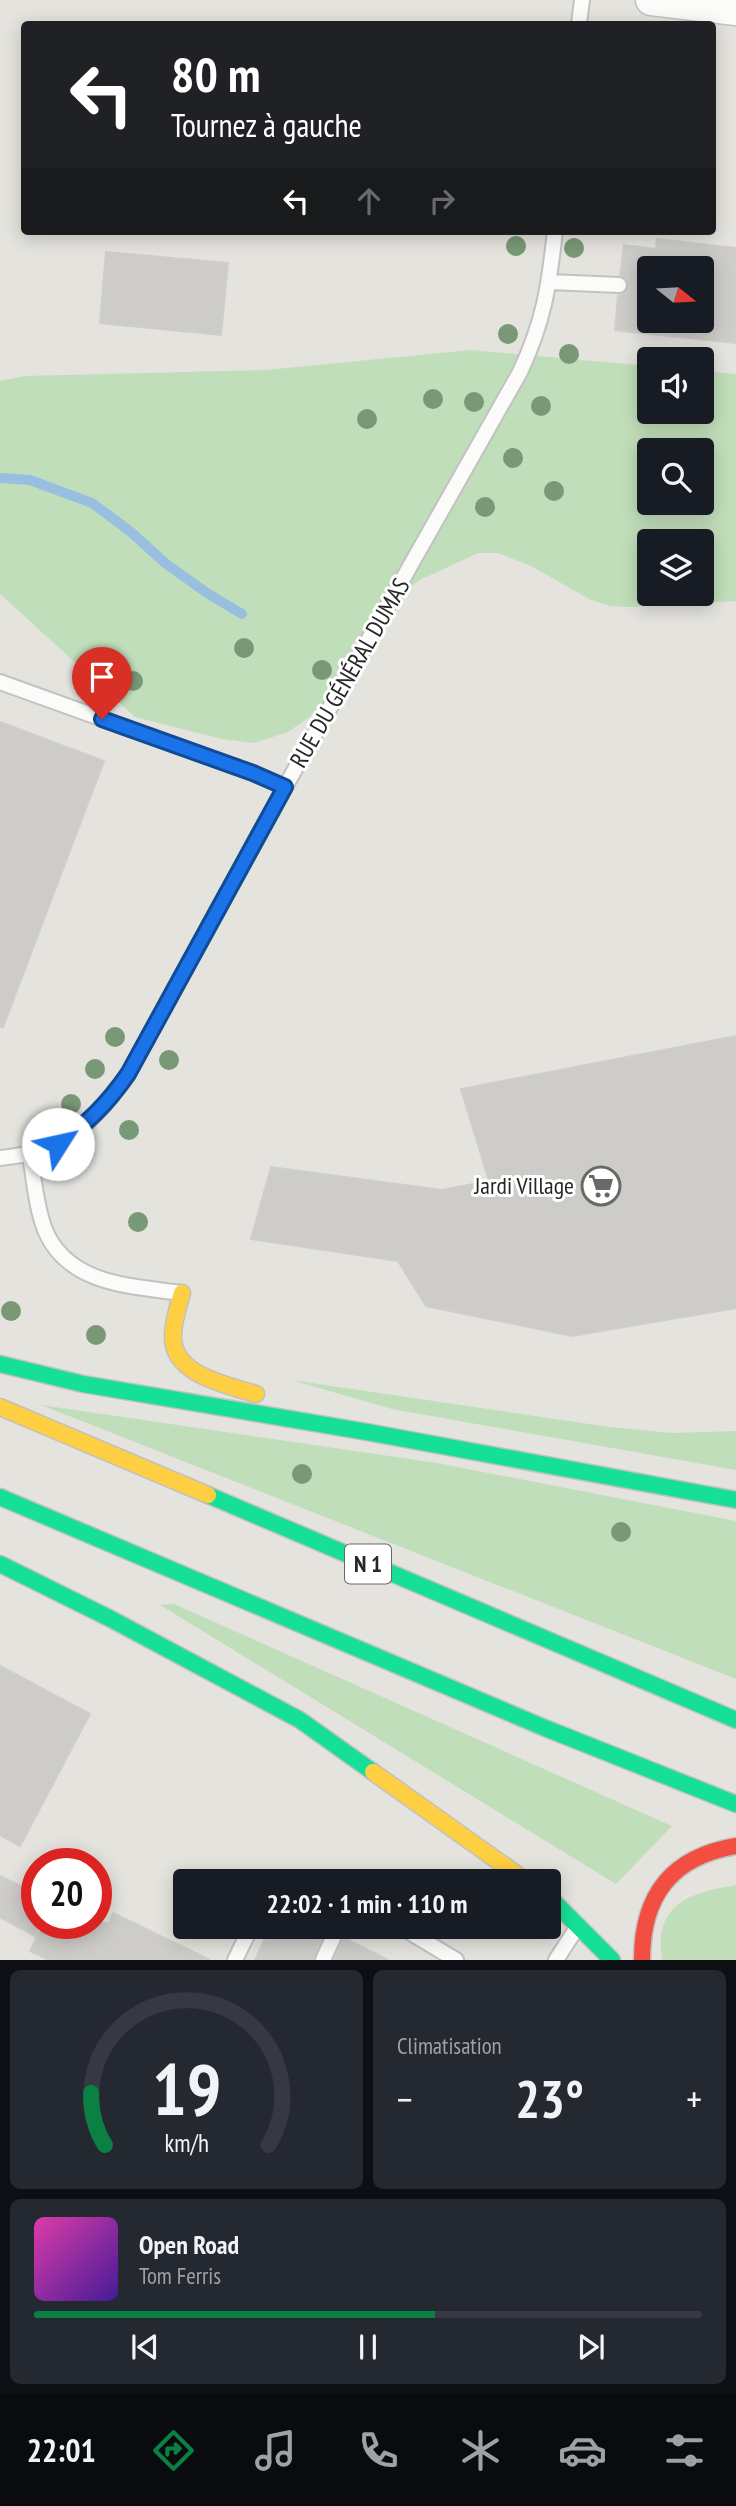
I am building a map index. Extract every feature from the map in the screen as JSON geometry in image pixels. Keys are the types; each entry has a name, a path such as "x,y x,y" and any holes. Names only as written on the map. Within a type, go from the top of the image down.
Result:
{"highway":[{"path":"182,1293 173,1342 183,1363 197,1374 367,1432"},
{"path":"0,1364 83,1384 367,1432 736,1500"},
{"name":"N 1","path":"0,1407 736,1720"},
{"path":"0,1497 545,1728 736,1804"},
{"path":"0,1564 111,1619 300,1720 509,1869"},
{"path":"642,1960 646,1914 664,1884 687,1863 706,1852 736,1846"},
{"path":"561,1909 612,1960"}],"street":[{"path":"651,0 736,10"}],"lane":[{"path":"579,21 582,0"},
{"name":"RUE DU GÉNÉRAL DUMAS","path":"0,1158 30,1155 58,1144 86,1125 112,1097 128,1074 285,787 520,372 545,309 555,235"},
{"path":"550,282 620,285"},
{"path":"0,682 285,787"},
{"path":"30,1155 46,1230 62,1255 88,1274 121,1286 182,1293"},
{"path":"556,1960 578,1925"},
{"path":"235,1960 245,1939"},
{"path":"323,1960 333,1939"},
{"path":"421,1939 456,1960"}],"green space":[{"path":"471,350 637,365 637,424 714,424 714,372 736,374 736,601 714,602 714,529 637,529 637,606 646,606 628,607 609,606 589,599 531,566 498,553 478,553 422,579 402,592 336,690 318,711 288,732 254,743 222,739 135,717 0,594 0,381 25,376 266,370"},
{"path":"291,1380 609,1427 672,1433 736,1431 736,1470 392,1409"},
{"path":"41,1405 437,1463 736,1521 736,1679"},
{"path":"174,1604 672,1826 616,1884 160,1605"},
{"path":"736,1885 736,1960 662,1960 663,1926 678,1904 703,1892"}],"building":[{"path":"657,239 736,248 736,343 643,333 714,333 714,256 637,256 637,332 615,330 618,295 624,293 628,286 627,280 620,276 624,245 656,249"},
{"path":"106,252 228,263 221,335 100,323"},
{"path":"0,722 104,761 3,1027 0,1027"},
{"name":"Jardi Village","path":"736,1036 736,1308 572,1336 426,1306 398,1261 251,1239 271,1167 442,1190 489,1181 461,1089"},
{"path":"0,1666 90,1714 20,1846 0,1835"},
{"path":"0,1876 21,1886 21,1928 0,1917"},
{"path":"113,1913 210,1960 49,1960 30,1951 36,1939 112,1939"},
{"path":"265,1939 322,1939 313,1960 255,1960"},
{"path":"344,1939 346,1939 388,1960 334,1960"}],"waterway":[{"path":"0,478 30,480 92,503 131,532 165,563 242,614"}],"traffic: fast":[{"path":"0,1364 83,1384 367,1432 736,1500"},
{"path":"208,1495 736,1720"},
{"path":"0,1497 545,1728 736,1804"},
{"path":"0,1564 111,1619 300,1720 373,1772"},
{"path":"561,1909 612,1960"}],"traffic: slow":[{"path":"182,1293 173,1336 175,1349 181,1360 203,1376 256,1394"},
{"path":"0,1407 208,1495"},
{"path":"373,1772 509,1869"}],"traffic: jam":[{"path":"642,1960 643,1937 648,1917 665,1883 694,1859 736,1846"}],"place":[{"name":"Jardi Village","path":"601,1186"}],"route":[{"path":"58,1144 86,1125 112,1097 128,1074 285,787 102,719"}]}
